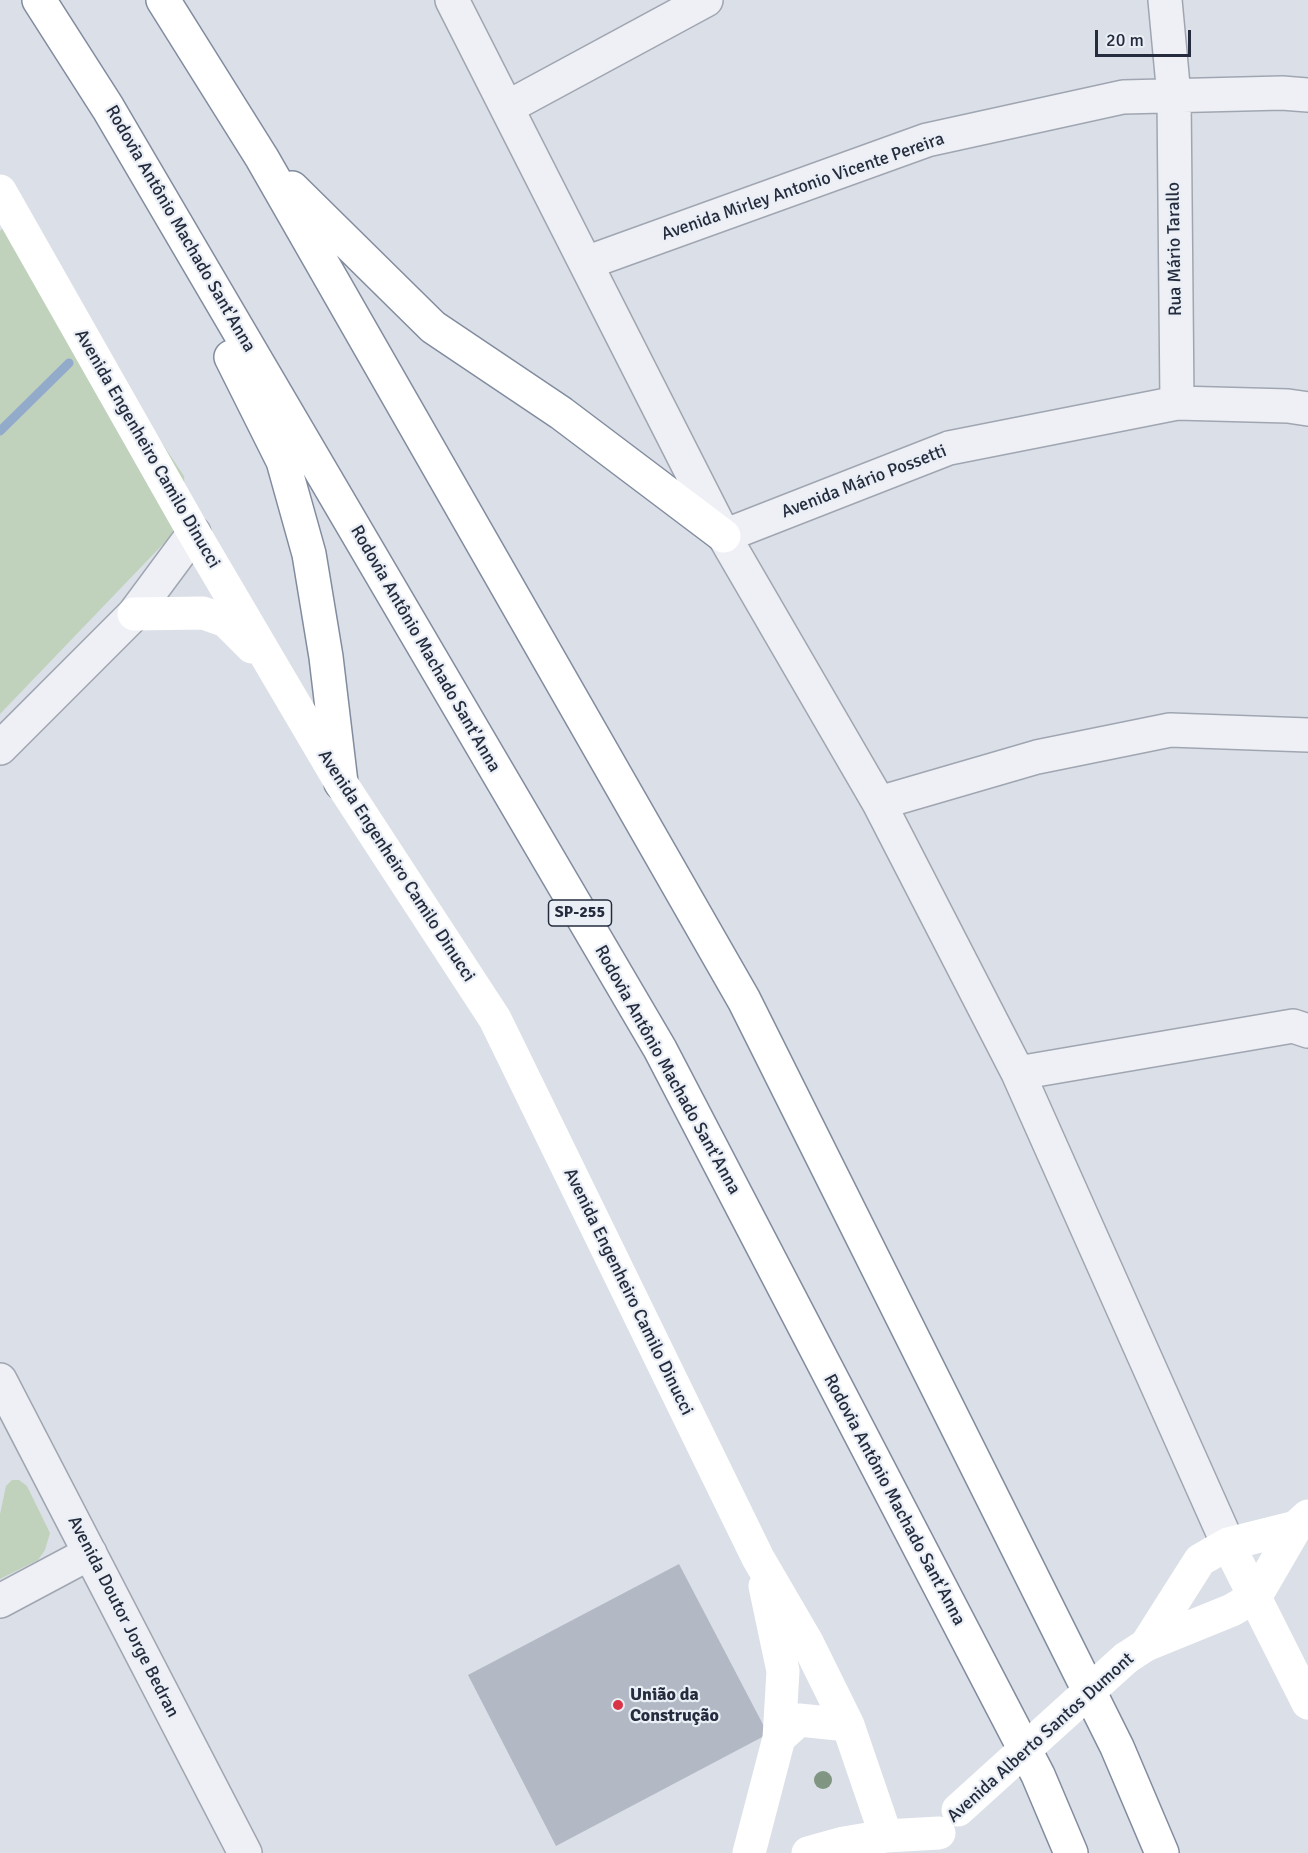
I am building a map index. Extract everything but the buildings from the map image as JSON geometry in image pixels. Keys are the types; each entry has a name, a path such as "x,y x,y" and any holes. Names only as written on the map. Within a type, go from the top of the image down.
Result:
{"main road":[{"name":"Rodovia Antônio Machado Sant'Anna","path":"39,0 108,108 660,1049 1038,1775 1071,1853"},
{"path":"163,0 262,158 744,1000 1117,1747 1162,1853"},
{"path":"108,108 283,461 309,554 326,657 340,783"},
{"path":"262,158 433,327 561,413 724,536"},
{"name":"Avenida Engenheiro Camilo Dinucci","path":"0,190 194,533 340,783 495,1019 759,1558 807,1642 848,1725 886,1836"},
{"path":"134,614 203,613 226,621 275,671"},
{"name":"Avenida Alberto Santos Dumont","path":"941,1832 1136,1651 1200,1560 1228,1544 1302,1521"},
{"name":"Avenida Alberto Santos Dumont","path":"1136,1651 1232,1610 1256,1596 1302,1521"},
{"path":"1228,1544 1308,1704"},
{"name":"Avenida Engenheiro Camilo Dinucci","path":"750,1853 779,1738 783,1671 759,1558"},
{"path":"779,1738 799,1720 848,1725"},
{"path":"808,1853 844,1843 886,1836 941,1832"}],"street":[{"path":"452,0 724,536 879,803 1018,1073 1228,1544"},
{"path":"508,107 706,0"},
{"name":"Rua Mário Tarallo","path":"1165,0 1173,96 1177,403"},
{"name":"Avenida Mirley Antonio Vicente Pereira","path":"586,263 927,140 1123,97 1282,93 1308,95"},
{"name":"Avenida Mário Possetti","path":"724,536 949,448 1177,403 1288,406 1308,409"},
{"path":"0,748 134,614 194,533"},
{"path":"879,803 1037,756 1170,730 1308,735"},
{"path":"1018,1073 1293,1026 1308,1031"},
{"name":"Avenida Doutor Jorge Bedran","path":"0,1380 245,1853"},
{"path":"0,1601 90,1553"}],"green space":[{"path":"12,219 184,476 186,510 168,539 0,714 0,231"},
{"path":"12,1480 19,1480 27,1486 50,1533 45,1550 38,1560 0,1579 0,1514 6,1486"}],"waterway":[{"path":"0,431 69,363"}],"place":[{"name":"União da Construção","path":"618,1705"}]}
